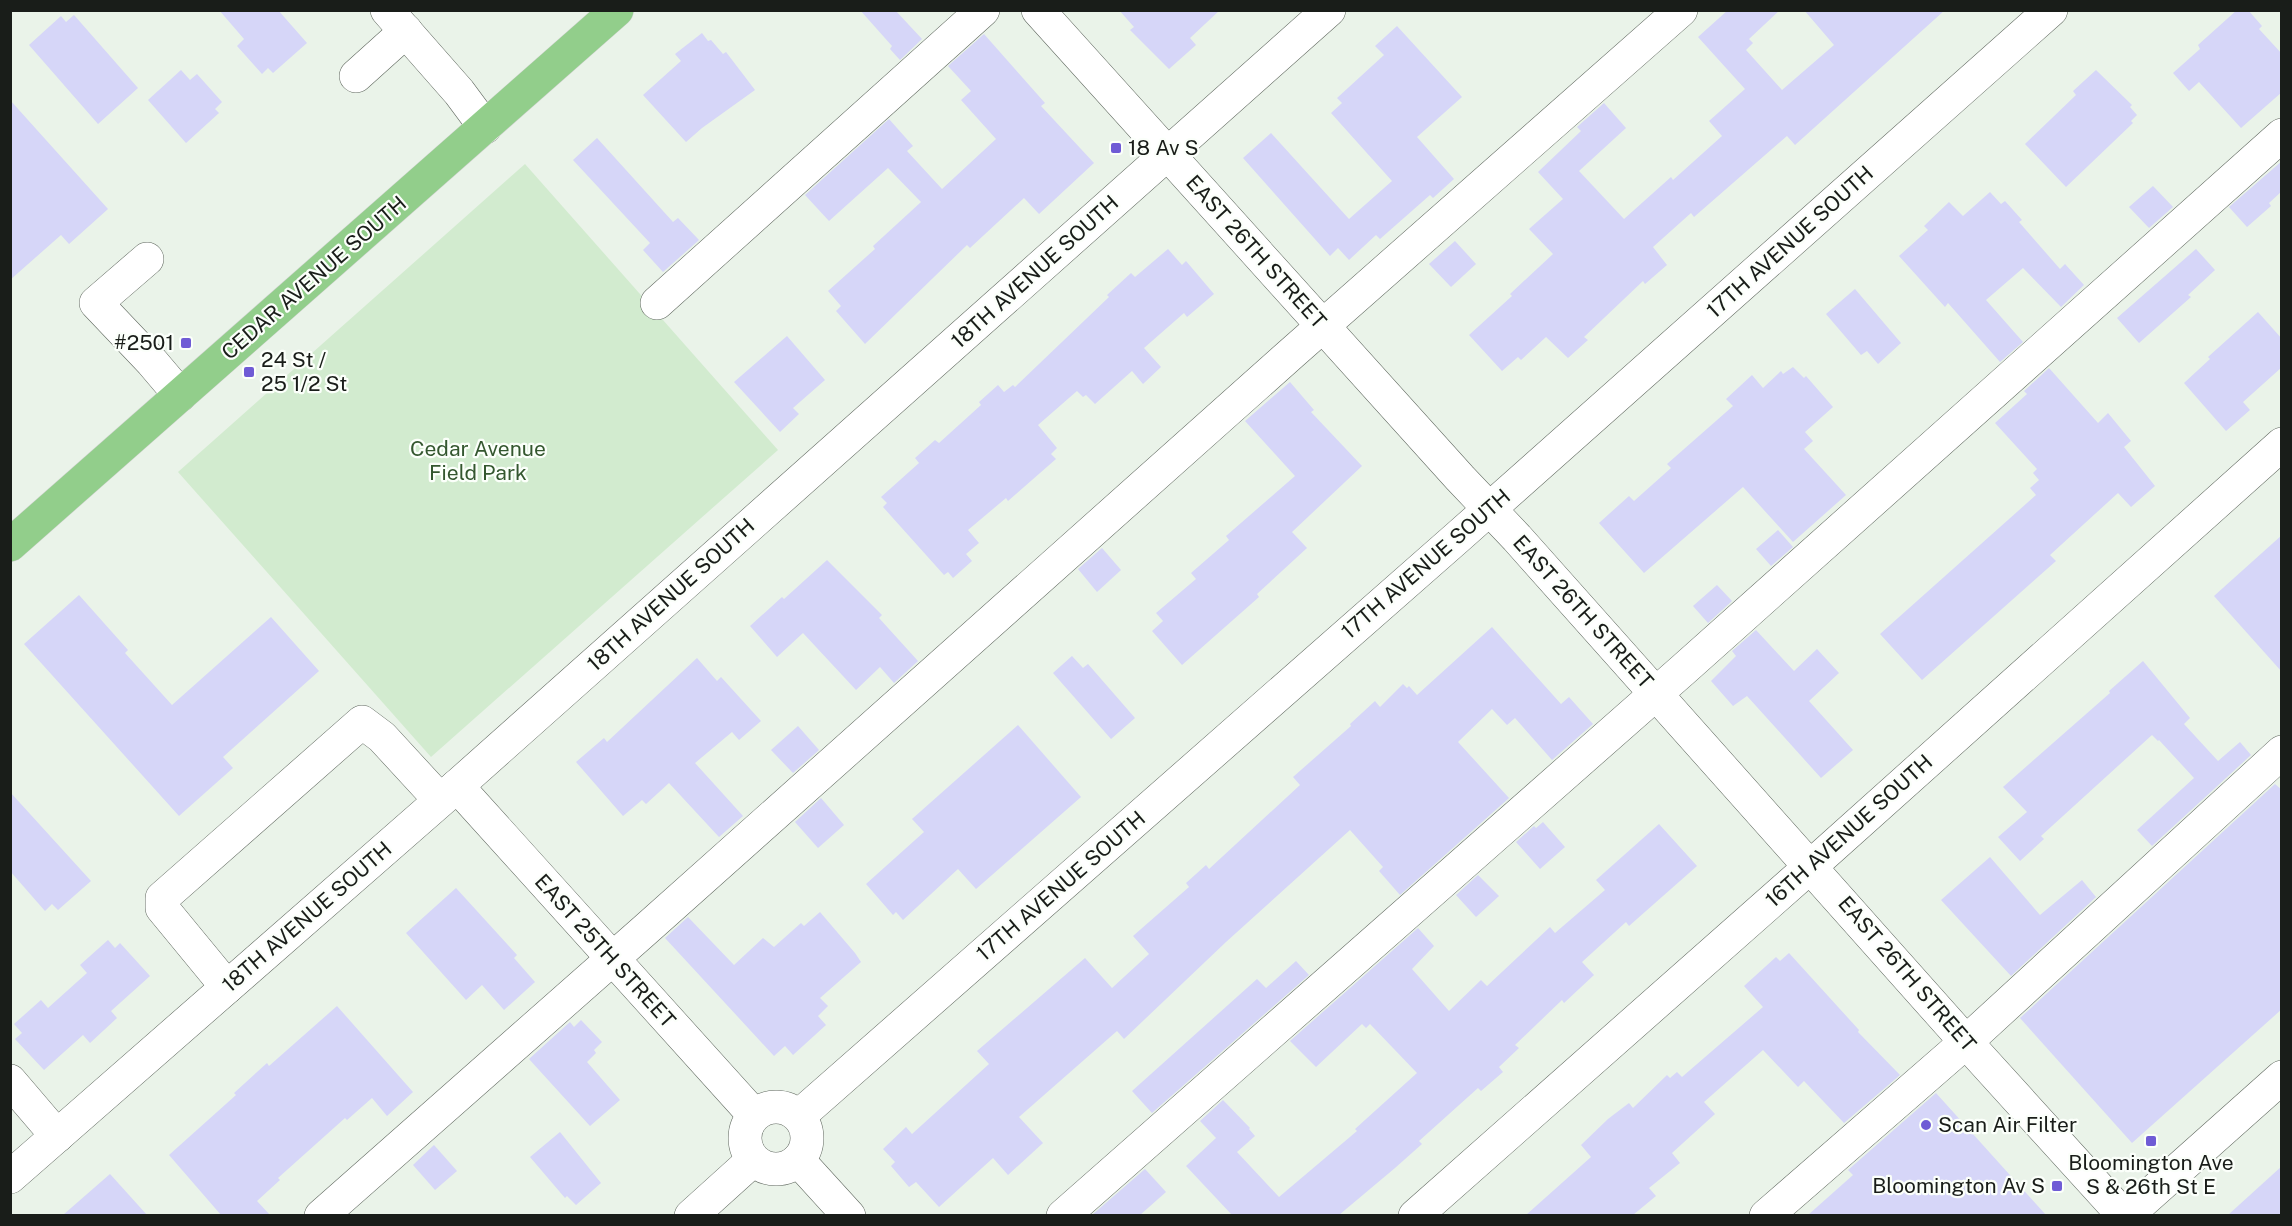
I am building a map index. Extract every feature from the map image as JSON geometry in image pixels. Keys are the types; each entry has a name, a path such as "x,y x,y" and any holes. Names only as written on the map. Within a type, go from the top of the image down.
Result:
{"main road":[{"name":"CEDAR AVENUE SOUTH","path":"10,545 617,10"}],"street":[{"path":"657,303 983,10"},
{"name":"EAST 26TH STREET","path":"1038,10 1656,693 1966,1042 2125,1215"},
{"name":"18TH AVENUE SOUTH","path":"10,1177 448,793 1329,10"},
{"path":"321,1215 1681,10"},
{"name":"17TH AVENUE SOUTH","path":"799,1116 1490,509 2051,10"},
{"path":"356,76 397,21 485,127"},
{"path":"1063,1215 1656,693 2282,135"},
{"path":"147,259 96,303 180,395"},
{"name":"16TH AVENUE SOUTH","path":"1415,1215 2282,444"},
{"name":"EAST 25TH STREET","path":"227,987 162,908 162,898 362,723 448,793 612,959 754,1115"},
{"path":"1766,1215 1966,1042 2282,752"},
{"path":"2125,1215 2282,1077"},
{"path":"10,1081 57,1136"},
{"path":"782,1106 799,1116 808,1133 804,1153 798,1160 790,1166 771,1169 753,1160 748,1152 745,1133 754,1115 762,1110 782,1106"},
{"path":"691,1215 753,1160"},
{"path":"798,1160 849,1215"}],"green space":[{"name":"Cedar Avenue Field Park","path":"525,164 778,450 431,757 178,472"}],"building":[{"path":"219,10 278,10 307,43 273,73 268,68 262,74 237,46 244,39"},
{"path":"860,10 895,10 922,39 900,60 890,49 892,46"},
{"path":"1119,10 1220,10 1190,38 1196,45 1169,69 1130,30 1134,27"},
{"path":"1728,10 1780,10 1749,39 1753,43 1746,50 1782,90 1834,45 1804,10 1945,10 1795,145 1787,136 1694,217 1691,213 1653,247 1667,265 1645,284 1643,281 1584,337 1588,340 1568,358 1546,337 1521,360 1518,357 1502,371 1469,335 1553,254 1529,229 1563,199 1538,172 1581,131 1577,127 1604,103 1626,128 1579,171 1624,219 1671,177 1673,180 1722,136 1709,121 1745,89 1698,37"},
{"path":"2237,10 2248,10 2262,26 2259,29 2282,54 2282,92 2241,128 2199,82 2189,91 2173,73 2200,49 2198,45"},
{"path":"74,15 138,88 98,124 29,45 61,16 66,22"},
{"path":"1397,26 1462,97 1417,137 1454,179 1433,198 1430,195 1380,239 1376,235 1349,260 1338,248 1330,256 1243,158 1271,133 1349,219 1392,181 1331,113 1342,103 1337,98 1384,55 1375,46"},
{"path":"702,33 723,54 726,52 755,90 686,142 643,95 681,61 675,54"},
{"path":"984,34 1045,103 1041,106 1094,163 1039,214 1024,198 970,248 967,245 865,344 836,311 841,306 828,291 875,249 873,246 921,202 888,168 829,221 805,195 889,119 913,146 907,151 942,189 996,139 961,100 971,91 948,66"},
{"path":"181,70 190,80 197,74 222,102 215,109 219,113 186,143 148,100"},
{"path":"2096,70 2132,105 2130,107 2137,115 2131,121 2133,123 2066,187 2025,144 2076,95 2073,91"},
{"path":"10,100 108,209 69,244 61,235 10,280"},
{"path":"597,138 673,222 678,218 699,240 663,272 643,250 650,243 573,160"},
{"path":"2282,161 2282,191 2269,203 2271,206 2247,227 2229,207"},
{"path":"2153,186 2173,207 2149,228 2129,207"},
{"path":"1990,192 2001,204 2005,201 2022,220 2019,222 2060,269 2065,264 2084,285 2061,307 2023,268 1986,300 2023,342 2000,362 1948,303 1945,307 1899,256 1928,230 1924,226 1949,202 1963,216"},
{"path":"1455,241 1476,264 1451,287 1429,264"},
{"path":"1168,249 1182,265 1186,261 1214,294 1187,317 1184,313 1144,348 1161,367 1143,384 1132,371 1095,404 1086,395 1083,397 1077,391 1038,425 1057,448 1051,454 1056,459 1008,501 1006,498 968,530 979,543 966,554 972,561 953,578 948,572 944,575 883,507 887,503 881,497 919,463 915,458 935,440 939,443 981,405 979,402 998,385 1004,392 1013,385 1015,387 1131,273 1135,277"},
{"path":"2196,249 2215,270 2188,295 2191,297 2139,343 2117,318"},
{"path":"1855,289 1901,343 1878,364 1867,351 1861,355 1826,314"},
{"path":"2258,312 2282,339 2282,367 2243,402 2250,410 2226,431 2184,383 2210,359 2208,357"},
{"path":"787,336 825,380 793,408 799,414 780,432 734,382"},
{"path":"1793,367 1804,378 1806,376 1833,407 1805,432 1813,441 1804,449 1846,495 1793,542 1743,487 1644,573 1599,523 1629,496 1634,501 1671,468 1667,464 1733,406 1726,399 1752,375 1763,388 1781,371 1783,374"},
{"path":"2049,368 2098,423 2108,413 2131,441 2124,447 2155,486 2131,507 2118,493 2050,555 2056,561 1922,680 1880,634 2036,495 2030,488 2039,480 2033,473 2037,469 1995,423 2027,394 2024,391"},
{"path":"1290,382 1314,410 1311,412 1362,466 1292,532 1307,548 1257,594 1259,597 1182,665 1152,631 1163,621 1156,613 1196,579 1191,573 1229,540 1226,536 1295,476 1245,421"},
{"path":"1778,530 1793,547 1771,566 1756,549"},
{"path":"2282,535 2282,672 2214,596"},
{"path":"1102,548 1121,570 1097,592 1078,569"},
{"path":"827,560 882,615 879,618 918,661 894,683 880,667 856,690 803,633 777,657 750,626"},
{"path":"1717,585 1732,601 1708,623 1693,606"},
{"path":"79,595 128,650 125,653 172,705 271,617 319,671 223,757 233,768 179,816 24,644"},
{"path":"1492,627 1561,704 1569,697 1593,724 1552,760 1515,718 1507,725 1492,709 1458,742 1509,798 1400,895 1379,871 1383,867 1350,830 1226,942 1124,1039 1117,1031 1019,1117 1043,1143 1008,1175 993,1158 939,1207 916,1182 909,1187 891,1166 895,1162 883,1149 906,1127 912,1134 989,1064 977,1051 1085,958 1112,988 1149,954 1133,936 1189,887 1186,883 1206,865 1209,869 1300,785 1293,777 1351,726 1350,724 1375,701 1380,707 1403,684 1407,688 1409,686 1417,695"},
{"path":"1756,630 1794,671 1817,649 1839,673 1809,701 1853,750 1821,778 1747,696 1733,706 1711,681 1736,656 1732,651"},
{"path":"1072,656 1083,668 1088,664 1135,718 1111,739 1053,673"},
{"path":"697,658 717,681 721,677 761,721 739,740 732,732 695,763 743,816 719,837 669,783 646,804 642,800 623,816 576,762 604,738 607,742"},
{"path":"2143,661 2190,718 2184,724 2218,761 2240,742 2251,755 2152,846 2137,830 2194,778 2152,735 2041,836 2044,839 2020,861 1998,837 2027,812 2003,787"},
{"path":"1018,725 1081,797 976,889 958,869 903,920 896,912 893,915 866,884 924,832 912,819"},
{"path":"798,726 819,750 793,773 771,750"},
{"path":"2275,784 2282,790 2282,1009 2132,1143 2020,1018"},
{"path":"10,792 91,881 58,910 52,904 45,911 10,871"},
{"path":"821,798 844,825 818,848 795,822"},
{"path":"1543,822 1565,847 1540,869 1516,842 1534,826 1536,828"},
{"path":"1659,824 1697,866 1629,926 1626,922 1582,962 1594,975 1564,1003 1562,1000 1515,1045 1519,1048 1499,1067 1503,1072 1481,1091 1478,1088 1419,1141 1422,1144 1339,1215 1232,1215 1186,1166 1216,1138 1200,1121 1223,1100 1255,1136 1237,1152 1279,1197 1357,1131 1355,1129 1417,1073 1370,1024 1366,1028 1362,1024 1316,1067 1290,1041 1418,928 1434,946 1412,969 1449,1011 1481,980 1487,986 1550,927 1555,933 1605,890 1596,880"},
{"path":"1990,857 2040,915 2082,880 2096,897 2011,976 1941,900"},
{"path":"1478,875 1499,896 1476,917 1456,895"},
{"path":"456,888 517,955 514,958 535,982 504,1010 482,985 466,1000 406,933"},
{"path":"820,912 861,962 820,998 828,1006 818,1016 826,1025 793,1055 785,1046 774,1056 665,938 688,917 734,965 763,938 774,947 801,923 804,926"},
{"path":"108,940 115,948 120,943 150,976 111,1011 117,1018 90,1043 83,1035 44,1070 15,1039 22,1033 14,1024 41,1000 48,1008 87,973 80,965"},
{"path":"1789,953 1859,1030 1858,1032 1900,1075 1844,1123 1804,1081 1798,1087 1763,1050 1704,1102 1715,1114 1672,1153 1680,1163 1649,1188 1656,1196 1633,1215 1526,1215 1591,1157 1581,1145 1608,1119 1629,1103 1633,1108 1667,1075 1670,1078 1677,1072 1682,1077 1763,1007 1744,986 1776,957 1780,961"},
{"path":"1296,961 1309,975 1152,1113 1132,1091 1257,979 1266,988"},
{"path":"337,1006 413,1092 387,1116 372,1098 347,1120 345,1118 278,1178 280,1180 257,1201 270,1215 221,1215 169,1155 236,1095 234,1093 267,1063 269,1066"},
{"path":"581,1020 602,1042 587,1062 620,1100 590,1126 529,1059 570,1022 574,1027"},
{"name":"Scan Air Filter","path":"1936,1093 2046,1215 1808,1215 1853,1175 1848,1170"},
{"path":"560,1132 601,1183 576,1205 567,1196 565,1198 530,1157"},
{"path":"434,1145 457,1171 435,1190 413,1165"},
{"path":"2282,1166 2282,1215 2228,1215"},
{"path":"1145,1169 1166,1192 1140,1215 1092,1215"},
{"path":"110,1174 147,1215 63,1215"}],"place":[{"name":"18 Av S","path":"1116,148"},
{"name":"#2501","path":"186,343"},
{"name":"24 St / 25 1/2 St","path":"249,372"},
{"name":"Scan Air Filter","path":"1926,1125"},
{"name":"Bloomington Ave S & 26th St E","path":"2151,1141"},
{"name":"Bloomington Av S","path":"2057,1186"}]}
